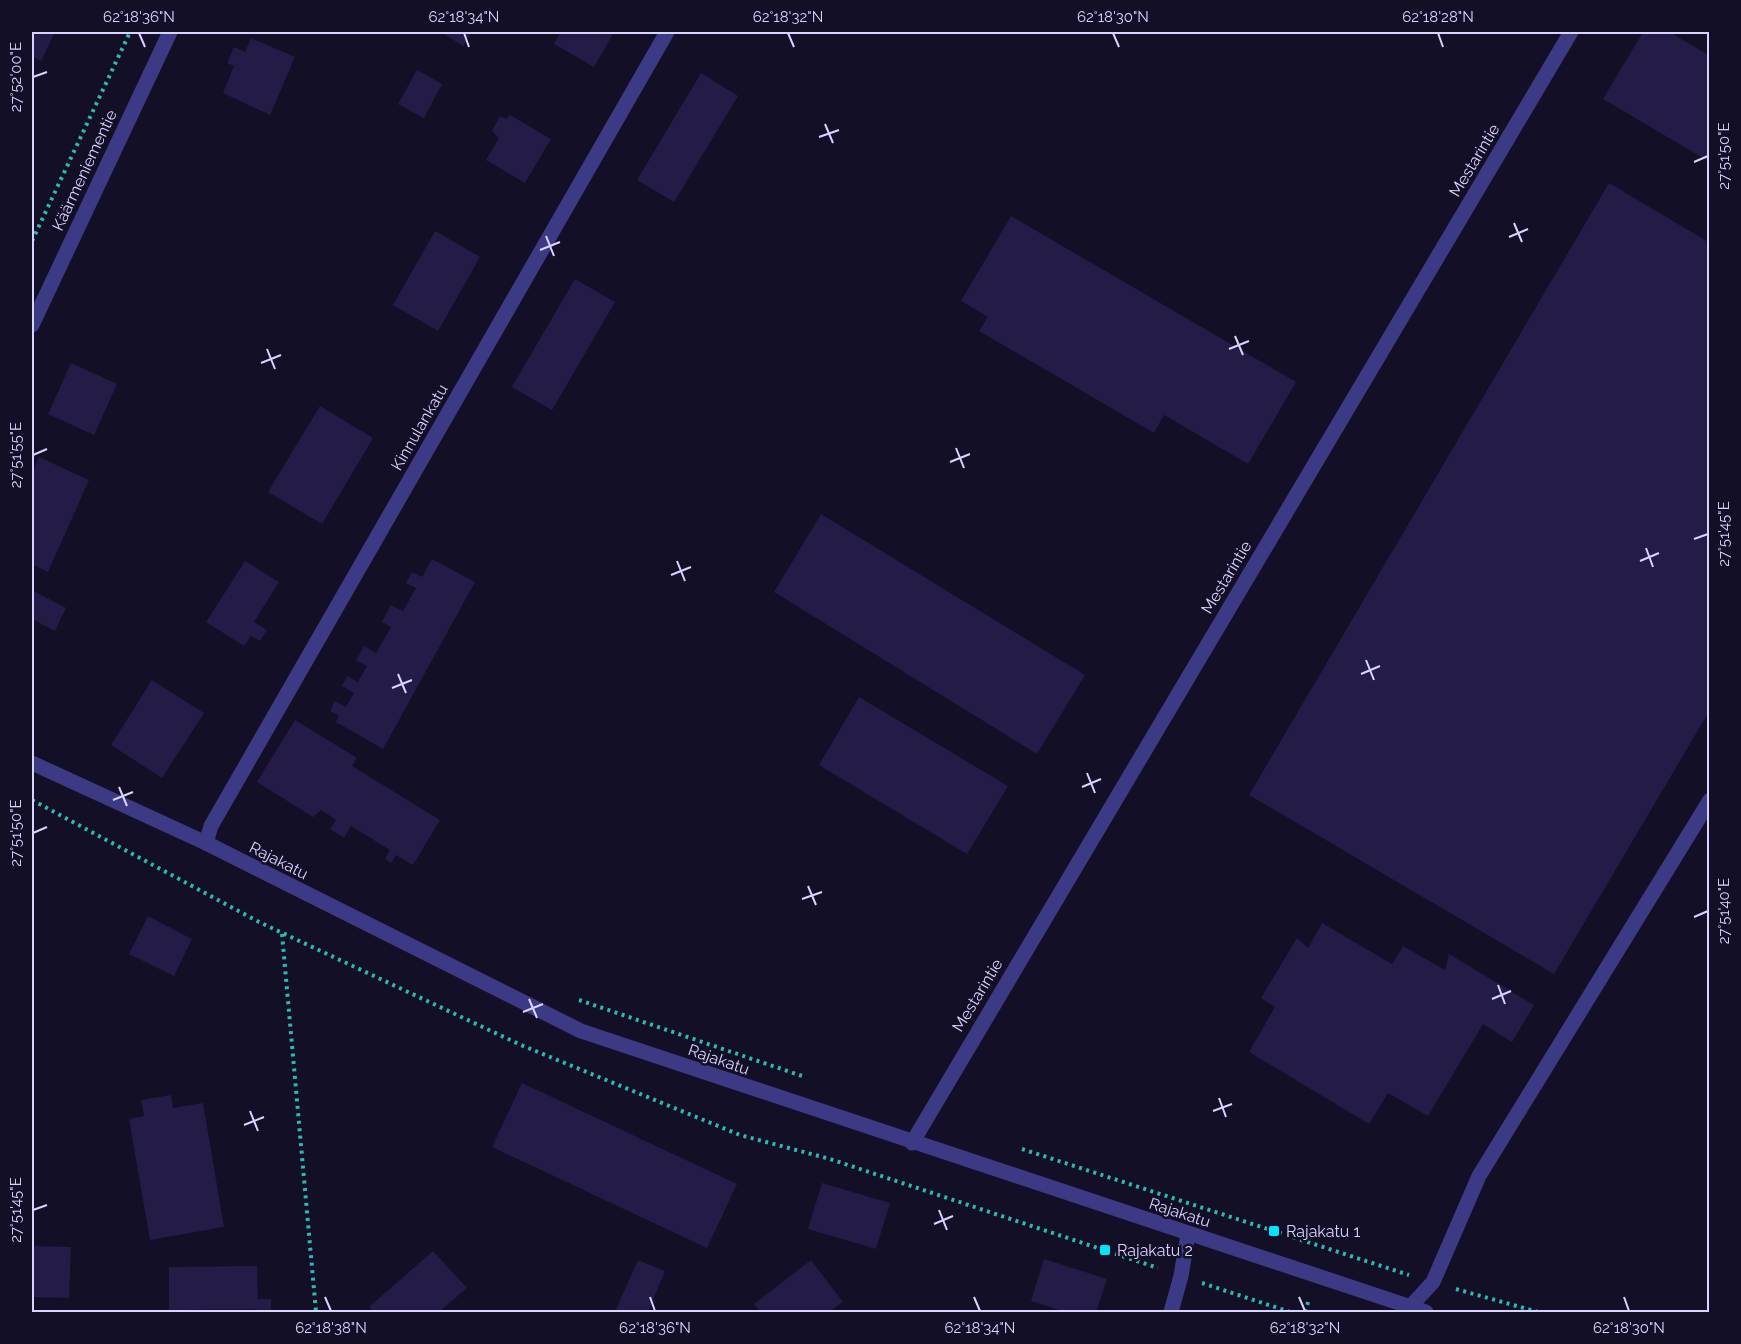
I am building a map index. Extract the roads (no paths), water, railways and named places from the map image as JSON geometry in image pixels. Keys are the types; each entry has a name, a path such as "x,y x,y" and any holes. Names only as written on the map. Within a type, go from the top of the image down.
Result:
{"street":[{"name":"Käärmeniementie","path":"32,325 170,32"},
{"name":"Kinnulankatu","path":"206,843 217,816 667,32"},
{"name":"Mestarintie","path":"912,1143 1571,32"},
{"name":"Rajakatu","path":"32,763 206,843 581,1031 912,1143 1426,1312"},
{"path":"1410,1307 1433,1282 1479,1176 1710,800"},
{"path":"1171,1312 1181,1276 1188,1234"}],"place":[{"name":"Rajakatu 1","path":"1274,1231"},
{"name":"Rajakatu 2","path":"1105,1250"}]}
